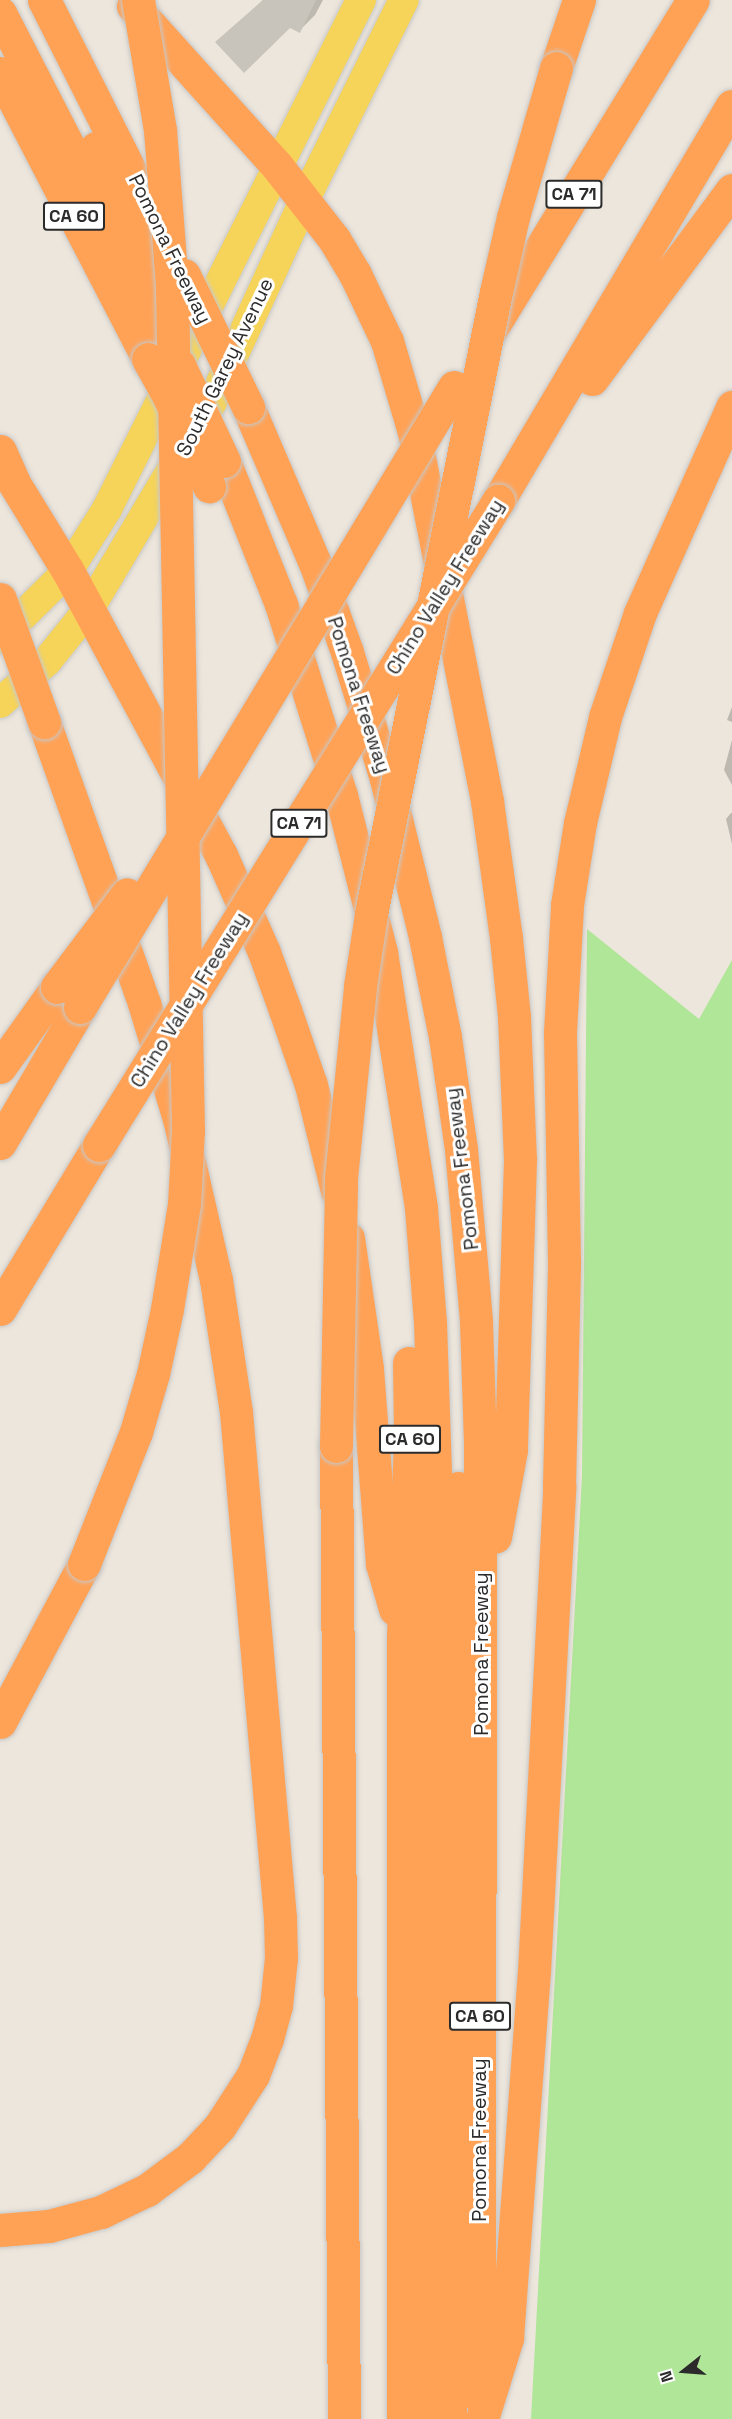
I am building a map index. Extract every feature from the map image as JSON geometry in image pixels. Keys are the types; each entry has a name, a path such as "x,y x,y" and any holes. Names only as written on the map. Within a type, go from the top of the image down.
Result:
{"highway":[{"path":"19,0 173,302 217,474 281,604 344,806 381,952 421,1208 430,1322 435,1474 427,2419"},
{"name":"Pomona Freeway","path":"44,0 173,302 289,499 347,652 407,858 443,1026 461,1149 476,1322 481,1613 480,2419"},
{"path":"127,0 305,199 355,274 387,341 407,400 429,496 454,640 487,801 506,938 519,1093 520,1160 511,1450 481,1613"},
{"path":"0,1722 84,1564 136,1432 153,1374 167,1309 184,1204 188,1130 172,286 160,130 138,0"},
{"path":"344,2419 336,1446 341,1178 352,1057 371,914 496,292 516,207 556,68 579,0"},
{"name":"CA 71","path":"69,997 159,852 211,790 454,387 693,0"},
{"path":"0,13 173,302"},
{"name":"CA 60","path":"0,73 148,359 217,474 307,755 352,921 383,1089 398,1204 408,1324 410,1434 403,1636 403,2419"},
{"name":"Chino Valley Freeway","path":"1,1308 99,1145 534,443 732,106"},
{"path":"534,443 598,373 732,190"},
{"path":"480,2419 507,2338 535,1947 559,1486 564,1262 560,1032 567,905 580,823 605,717 640,613 732,407"},
{"path":"243,418 366,780 395,891 441,1152 453,1288 458,1417 450,2419"},
{"path":"0,451 24,501 68,571 221,855 264,952 311,1085 329,1152 353,1265 367,1369 382,1564 403,1636"},
{"path":"0,599 144,1003 179,1119 216,1280 236,1412 279,1906 281,1958 276,2006 267,2039 252,2075 220,2126 190,2158 147,2190 101,2212 49,2226 0,2230"},
{"path":"0,1067 69,997"},
{"path":"0,1143 69,997"}],"main road":[{"path":"0,638 68,571 107,510 361,0"},
{"name":"South Garey Avenue","path":"0,703 46,661 89,609 212,402 305,199 401,3"}],"green space":[{"path":"587,929 699,1019 732,960 732,2419 531,2419 582,1476"}],"building":[{"path":"263,0 316,0 300,33 290,28 244,73 215,42"}]}
